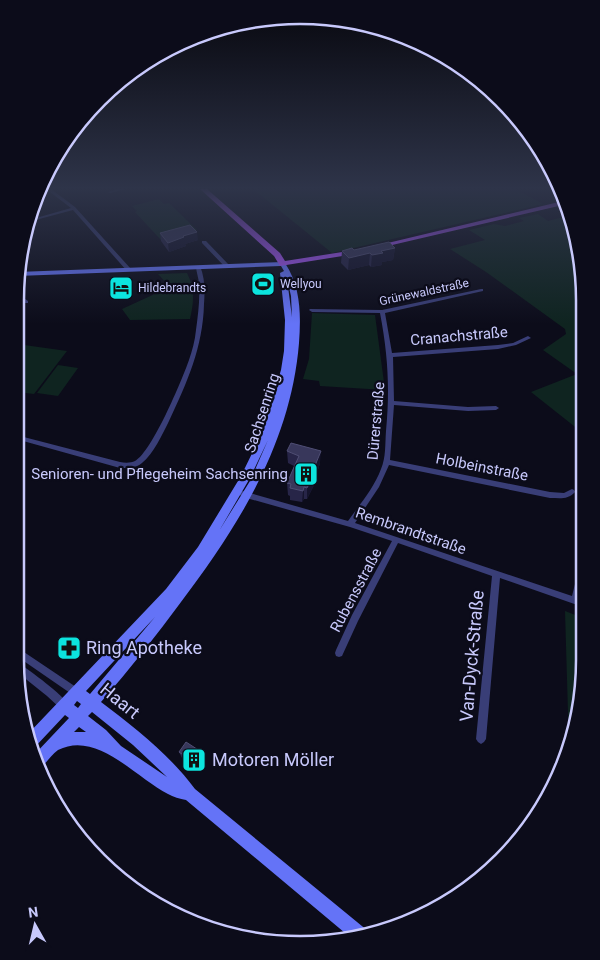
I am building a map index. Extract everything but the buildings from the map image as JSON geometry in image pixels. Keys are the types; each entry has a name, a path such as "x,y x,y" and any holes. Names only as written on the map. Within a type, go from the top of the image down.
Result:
{"main road":[{"path":"253,234 277,255 283,264"},
{"path":"25,274 283,264 357,251 433,234"},
{"name":"Sachsenring","path":"41,757 78,718 148,635 195,575 236,514 242,494 267,433 285,370 289,320 283,264"},
{"name":"Sachsenring","path":"35,737 170,593 242,494"},
{"name":"Haart","path":"76,692 179,777 190,794 355,931"},
{"name":"Haart","path":"64,706 101,735 116,751 172,789 190,794"},
{"path":"53,745 80,737 96,741 116,751"}],"street":[{"path":"97,234 129,270"},
{"path":"204,242 227,266"},
{"path":"24,439 120,465 136,464 143,459 168,417 195,350 203,296 198,267"},
{"name":"Grünewaldstraße","path":"312,310 382,312 481,290"},
{"name":"Dürerstraße","path":"350,524 379,479 387,462 393,403 391,355 382,312"},
{"name":"Cranachstraße","path":"391,355 498,347 514,344 528,338"},
{"path":"393,403 468,409 496,408"},
{"name":"Holbeinstraße","path":"387,462 550,494 565,496 572,492"},
{"name":"Rembrandtstraße","path":"242,494 350,524 576,601"},
{"name":"Rubensstraße","path":"339,653 396,540"},
{"name":"Van-Dyck-Straße","path":"481,739 496,575"},
{"name":"Haart","path":"24,656 76,692"},
{"name":"Haart","path":"24,673 64,706"}],"green space":[{"path":"155,234 183,234 161,240"},
{"path":"308,234 415,234 332,253"},
{"path":"475,234 568,234 576,282 576,373 543,350 566,334 565,329 486,272 450,249 485,240"},
{"path":"187,273 193,296 190,319 130,320 122,309 170,287 158,274"},
{"path":"312,313 375,315 385,390 320,386 319,381 303,379 309,359"},
{"path":"24,345 67,351 34,394 24,393"},
{"path":"58,365 78,368 58,396 37,393"},
{"path":"576,374 576,428 531,392"},
{"path":"565,611 576,615 576,678 568,725"}],"place":[{"name":"Wellyou","path":"263,284"},
{"name":"Hildebrandts","path":"121,288"},
{"name":"Senioren- und Pflegeheim Sachsenring","path":"306,474"},
{"name":"Ring Apotheke","path":"69,648"},
{"name":"Motoren Möller","path":"194,760"}]}
